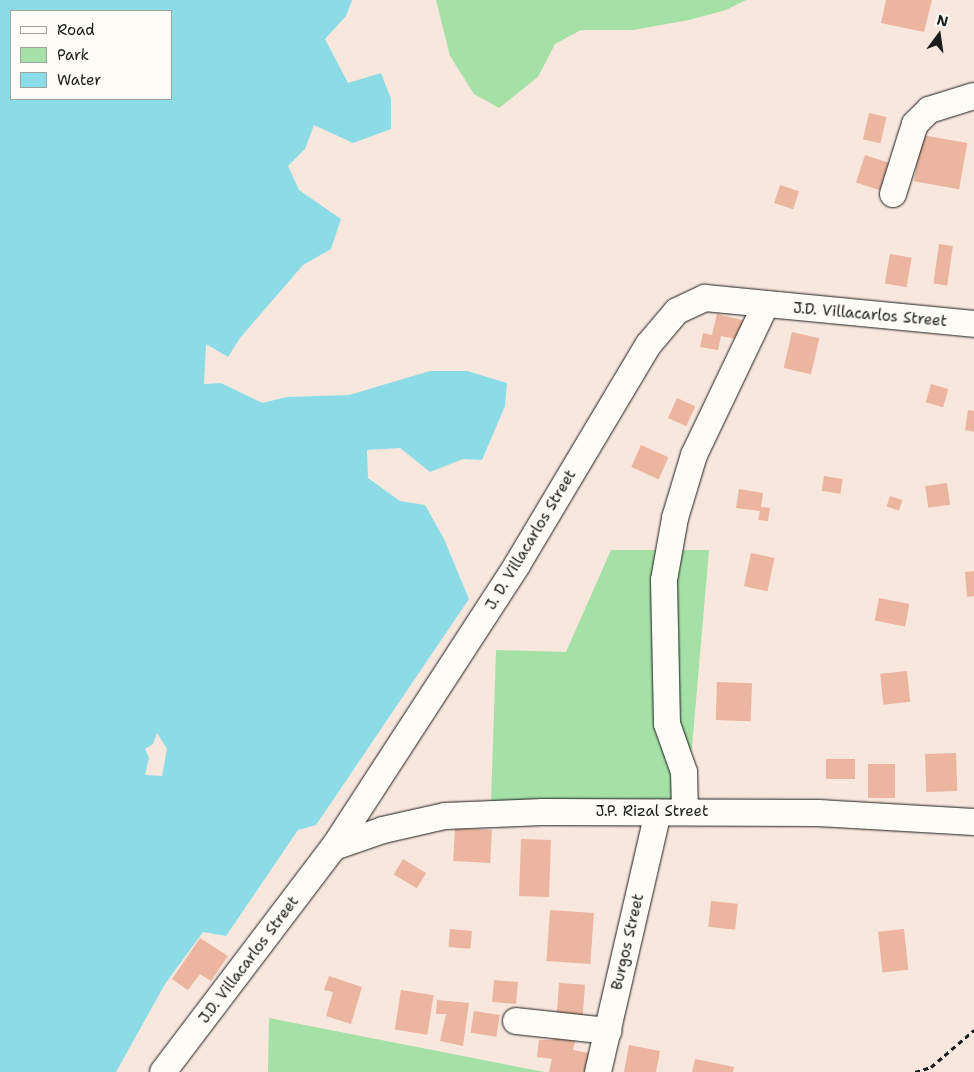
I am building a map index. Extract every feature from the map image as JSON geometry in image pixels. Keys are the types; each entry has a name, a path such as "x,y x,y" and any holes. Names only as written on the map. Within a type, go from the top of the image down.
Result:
{"street":[{"path":"893,194 915,124 929,110 974,96"},
{"name":"J. D. Villacarlos Street","path":"334,846 518,565 649,344 677,310 705,298 765,306"},
{"path":"685,812 684,772 667,724 664,580 675,518 694,456 765,306"},
{"name":"J.D. Villacarlos Street","path":"765,306 974,324"},
{"name":"J.P. Rizal Street","path":"334,846 382,830 445,816 543,812 818,813 974,822"},
{"name":"Burgos Street","path":"598,1072 658,812"},
{"name":"J.D. Villacarlos Street","path":"163,1072 334,846"},
{"path":"516,1021 608,1031"}],"path":[{"path":"915,1072 931,1067 974,1030"}],"green space":[{"path":"436,0 746,0 726,10 689,20 633,30 581,30 555,44 538,77 499,108 474,94 450,56"},
{"path":"611,550 709,550 687,805 491,803 496,650 566,652"},
{"path":"269,1018 544,1072 268,1072"}],"water":[{"path":"0,0 352,0 346,16 325,39 348,83 381,73 391,99 391,129 353,143 314,125 305,149 288,166 299,190 341,219 331,249 303,265 240,338 228,357 206,344 204,384 221,383 262,403 287,397 349,395 430,371 467,371 507,383 505,406 482,460 463,459 430,472 400,448 367,450 368,478 400,501 425,505 444,539 469,599 316,825 298,830 226,936 203,932 165,984 116,1072 0,1072","holes":["157,733 167,749 162,776 145,775 149,758 145,749 153,744"]}],"building":[{"path":"886,0 932,0 924,32 881,23"},
{"path":"869,113 887,117 880,143 863,139"},
{"path":"922,135 967,143 959,189 914,181"},
{"path":"865,155 889,163 880,190 856,183"},
{"path":"780,185 799,191 793,209 774,203"},
{"path":"939,244 953,246 947,286 933,284"},
{"path":"890,254 912,258 906,287 885,284"},
{"path":"717,314 746,321 742,340 721,336 718,350 700,347 703,333 712,335"},
{"path":"792,332 819,338 811,374 784,368"},
{"path":"931,384 948,389 943,407 926,402"},
{"path":"677,398 695,406 686,426 668,418"},
{"path":"968,410 974,411 974,432 965,430"},
{"path":"641,445 668,457 659,479 631,467"},
{"path":"824,476 843,479 840,494 822,491"},
{"path":"947,483 950,505 928,508 925,486"},
{"path":"739,489 763,493 761,507 770,508 768,521 758,520 760,511 736,508"},
{"path":"890,496 902,500 899,510 887,506"},
{"path":"751,553 774,558 767,591 744,586"},
{"path":"974,571 974,596 967,597 965,572"},
{"path":"879,598 909,604 905,626 875,621"},
{"path":"907,671 910,702 883,705 880,674"},
{"path":"717,682 752,683 751,721 716,720"},
{"path":"956,753 957,791 926,792 925,754"},
{"path":"826,759 855,759 855,779 826,779"},
{"path":"868,764 895,764 895,798 868,798"},
{"path":"455,828 492,830 490,863 453,861"},
{"path":"521,839 551,840 549,897 519,896"},
{"path":"403,859 426,873 417,888 394,874"},
{"path":"711,901 738,904 735,930 708,927"},
{"path":"550,910 594,913 590,964 546,961"},
{"path":"450,929 472,931 470,949 448,947"},
{"path":"904,929 908,970 882,972 878,932"},
{"path":"200,938 228,956 211,981 200,974 188,990 172,979"},
{"path":"329,976 362,987 351,1024 326,1016 333,992 324,990"},
{"path":"494,980 518,982 516,1004 492,1002"},
{"path":"559,983 585,985 583,1016 557,1014"},
{"path":"401,990 434,995 427,1035 395,1030"},
{"path":"437,1000 469,1003 463,1046 440,1041 446,1014 436,1014"},
{"path":"474,1011 500,1015 496,1037 471,1033"},
{"path":"554,1030 577,1034 573,1050 589,1053 586,1072 549,1072 552,1059 537,1057 539,1040 553,1040"},
{"path":"629,1045 660,1051 656,1072 624,1072"},
{"path":"695,1059 734,1067 733,1072 692,1072"}]}
